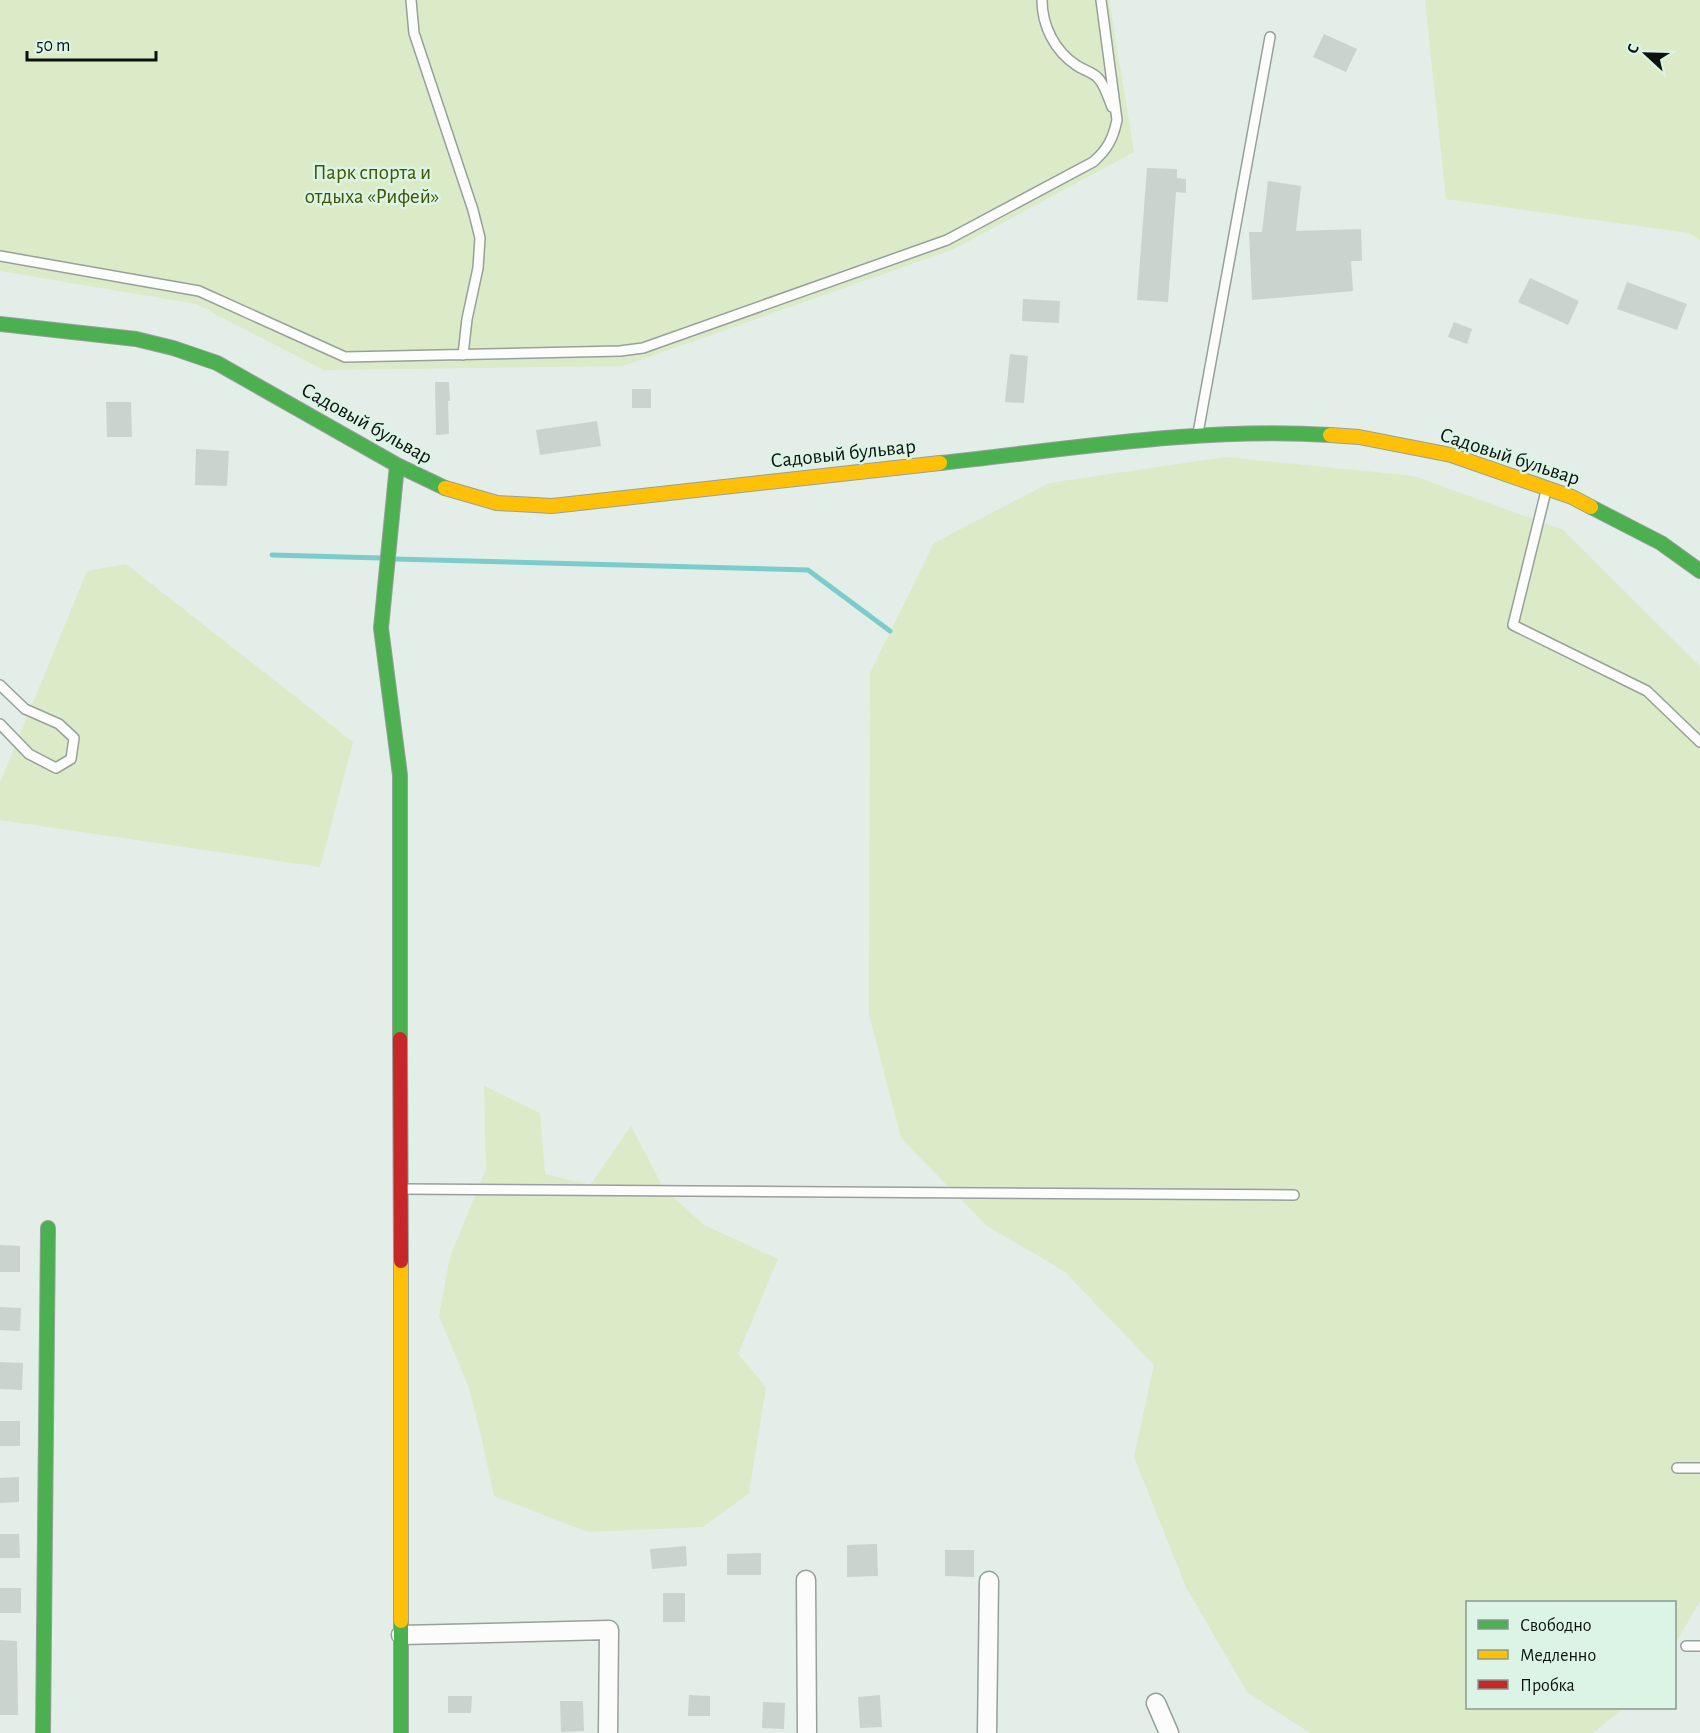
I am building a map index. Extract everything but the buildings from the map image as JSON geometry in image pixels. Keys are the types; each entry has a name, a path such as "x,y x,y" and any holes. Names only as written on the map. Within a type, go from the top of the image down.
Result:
{"street":[{"name":"Садовый бульвар","path":"0,324 136,339 173,348 217,363 397,465 443,487 497,503 552,506 1197,435 1279,432 1359,437 1451,455 1572,497 1661,543 1700,571"},
{"path":"397,465 381,628 400,775 401,1733"},
{"path":"43,1733 48,1228"},
{"path":"806,1580 807,1733"},
{"path":"987,1733 989,1581"},
{"path":"401,1635 609,1630 608,1733"},
{"path":"1156,1703 1169,1733"}],"lane":[{"path":"411,0 414,33 473,210 480,238 478,268 467,319 463,355"},
{"path":"1042,0 1042,14 1058,49 1069,60 1096,76 1102,84 1117,120"},
{"path":"0,256 199,291 345,357 620,351 643,348 947,240 1093,162 1106,151 1113,138 1117,120 1101,0"},
{"path":"1197,435 1270,37"},
{"path":"1546,488 1514,626 1647,691 1700,741"},
{"path":"0,685 25,709 59,724 74,738 71,759 56,768 29,754 0,724"},
{"path":"401,1189 1294,1196"},
{"path":"1677,1468 1700,1468"},
{"path":"1686,1646 1700,1646"}],"green space":[{"name":"Парк спорта и отдыха «Рифей»","path":"0,0 1109,0 1134,152 954,249 623,366 324,370 196,304 0,271"},
{"path":"1425,0 1700,0 1700,240 1689,233 1446,199"},
{"path":"1226,457 1414,476 1563,530 1700,666 1700,1601 1676,1642 1676,1601 1466,1601 1466,1709 1623,1709 1593,1733 1310,1733 1247,1692 1186,1587 1134,1457 1154,1365 1064,1271 987,1226 901,1138 869,1014 870,673 934,543 1049,483"},
{"path":"126,564 353,742 320,867 0,820 0,783 87,571"},
{"path":"484,1086 540,1113 545,1174 590,1185 631,1126 664,1189 704,1225 778,1259 738,1354 766,1387 749,1493 703,1527 588,1532 494,1496 469,1388 439,1316 450,1257 486,1169"}],"waterway":[{"path":"272,555 381,558"},
{"path":"394,559 808,570 890,631"}],"traffic: fast":[{"path":"0,324 136,339 173,348 217,363 397,465 445,488"},
{"path":"940,463 1184,437 1281,433 1330,435"},
{"path":"397,465 381,628 400,775 400,1039"},
{"path":"1591,507 1661,543 1700,571"},
{"path":"43,1733 48,1228"},
{"path":"401,1621 401,1733"}],"traffic: slow":[{"path":"1330,435 1359,437 1451,455 1572,497 1591,507"},
{"path":"445,488 497,503 552,506 940,463"},
{"path":"401,1261 401,1621"}],"traffic: jam":[{"path":"400,1039 401,1261"}]}
